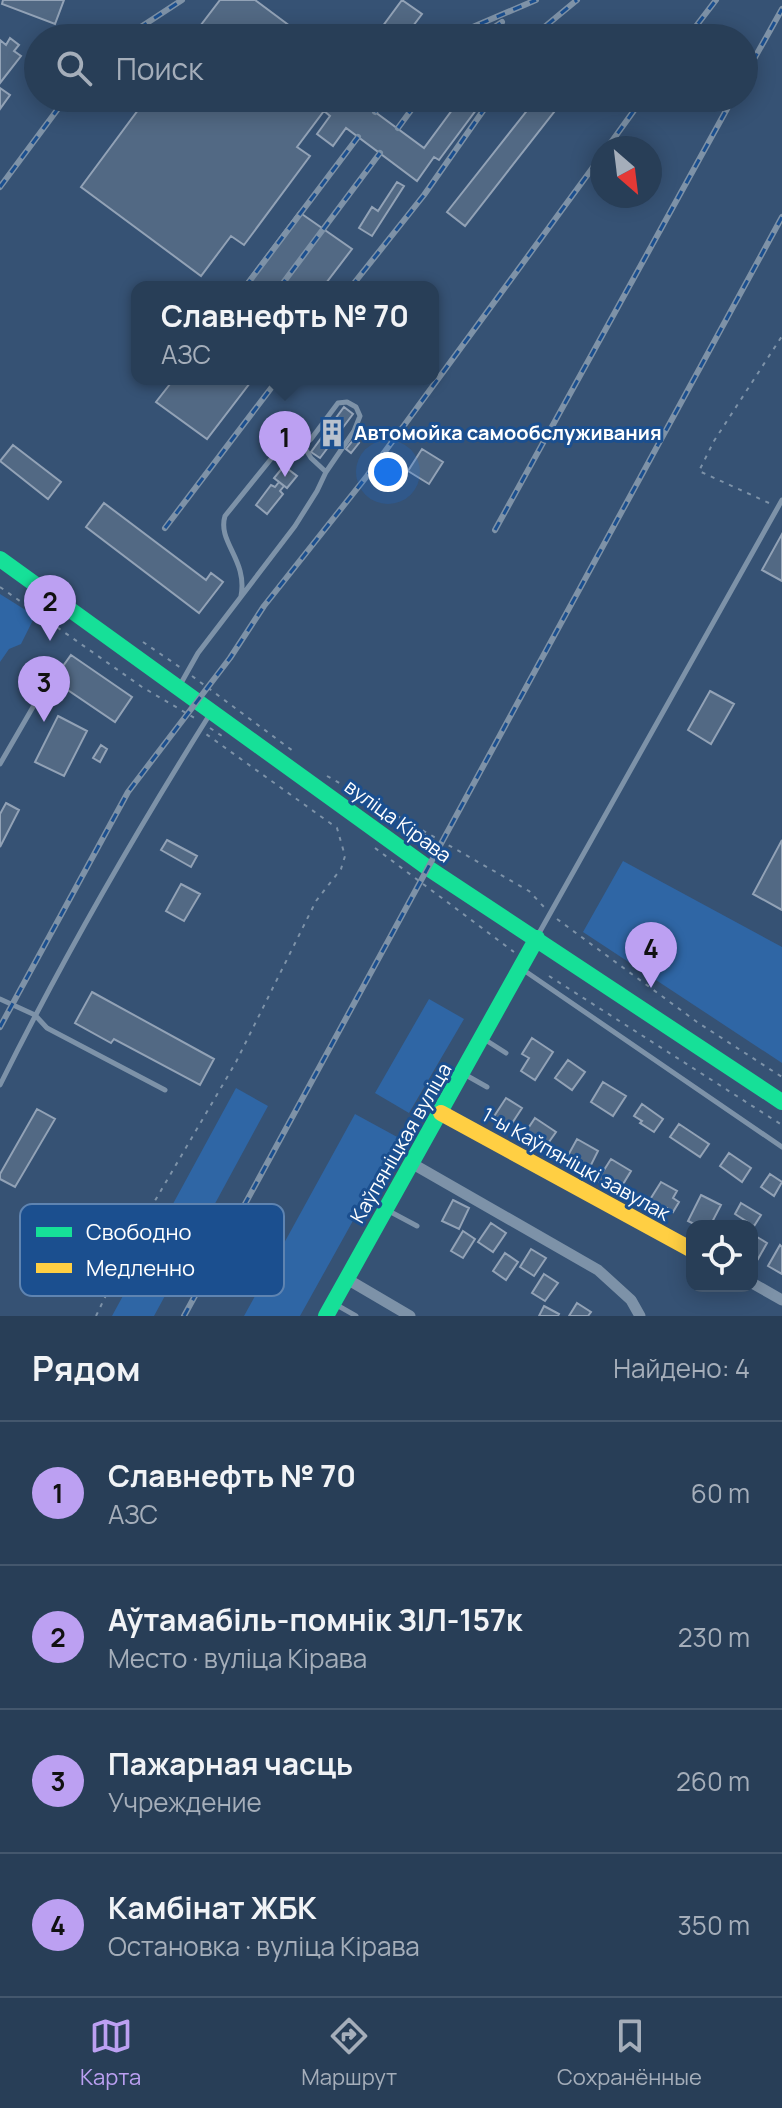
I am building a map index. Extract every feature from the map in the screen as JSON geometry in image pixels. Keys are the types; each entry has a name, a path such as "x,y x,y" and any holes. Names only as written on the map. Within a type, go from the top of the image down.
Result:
{"main road":[{"name":"вуліца Кірава","path":"0,559 184,679 205,721 782,1102"},
{"name":"Каўпяніцкая вуліца","path":"330,1310 537,938"},
{"name":"1-ы Каўпяніцкі завулак","path":"441,1113 686,1247"}],"street":[{"path":"413,1164 598,1270 631,1300 640,1316"},
{"path":"347,1279 410,1316"},
{"path":"758,1286 782,1300"}],"lane":[{"path":"184,679 198,653 295,526 354,431 360,416 356,407 347,402 338,403 311,439 303,445 281,451 271,459 225,516 222,526 243,573 241,596"},
{"path":"303,445 326,472"},
{"path":"537,938 781,503"},
{"path":"0,764 33,707"},
{"path":"0,1085 35,1015 136,833 205,721"},
{"path":"523,965 782,1147"},
{"path":"0,999 35,1015 47,1028 165,1090"},
{"path":"483,1039 506,1053"},
{"path":"463,1074 487,1087"},
{"path":"386,1210 417,1226"},
{"path":"330,1310 356,1316"}],"path":[{"path":"781,503 699,471 714,441 782,336"},
{"path":"0,587 142,687 205,721 235,744"},
{"path":"136,638 184,679 297,754"},
{"path":"153,1204 236,1062 316,901 341,869 345,856 337,828 205,721"},
{"path":"322,773 529,891 570,930 697,1022 782,1077"},
{"path":"367,840 523,965 782,1125"},
{"path":"96,1316 106,1296"}],"shaded area":[{"path":"0,594 35,616 21,644 9,649 0,662"},
{"path":"623,861 782,947 782,1063 583,932"},
{"path":"429,999 464,1019 409,1113 375,1093"},
{"path":"236,1088 268,1106 215,1204 173,1204"},
{"path":"355,1114 399,1138 300,1316 244,1316 255,1296 284,1296 284,1243"},
{"path":"123,1296 165,1296 154,1316 112,1316"}],"building":[{"path":"3,0 64,0 55,24 2,4"},
{"path":"220,0 255,0 287,24 202,24"},
{"path":"402,0 422,14 414,24 384,24"},
{"path":"10,38 19,45 14,51 21,56 0,83 0,40 6,45"},
{"path":"0,88 10,95 0,109"},
{"path":"137,112 323,112 297,147 310,156 244,245 231,236 201,276 81,187"},
{"path":"325,112 375,112 424,148 451,112 475,112 439,160 434,157 417,181 346,128 333,146 317,134 330,116"},
{"path":"526,112 554,112 465,226 447,212"},
{"path":"397,182 404,186 372,236 359,228 372,207 378,211"},
{"path":"299,212 352,249 328,281 247,281"},
{"path":"169,385 248,385 207,439 156,402"},
{"name":"Автомойка самообслуживания","path":"344,407 353,414 320,458 311,452"},
{"path":"354,439 359,443 351,453 346,449"},
{"path":"13,445 61,482 48,499 0,461"},
{"path":"422,449 443,462 429,484 408,471"},
{"path":"284,466 297,476 287,488 274,478"},
{"path":"279,482 284,486 280,491 283,494 267,514 256,505 271,485 275,487"},
{"path":"104,503 206,580 211,573 223,582 199,613 86,527"},
{"path":"782,534 782,581 762,570"},
{"path":"71,655 132,697 115,722 53,680"},
{"path":"710,691 734,704 711,744 688,730"},
{"path":"58,716 87,731 64,776 35,762"},
{"path":"101,745 107,749 100,762 93,758"},
{"path":"6,803 19,810 0,847 0,814"},
{"path":"425,835 433,840 429,848 420,843"},
{"path":"167,840 197,856 191,867 161,850"},
{"path":"782,840 782,910 753,894"},
{"path":"181,884 200,894 184,921 166,911"},
{"path":"92,992 214,1059 200,1085 114,1039 111,1043 75,1023"},
{"path":"532,1038 553,1052 535,1080 521,1071 529,1058 522,1054"},
{"path":"568,1060 585,1072 572,1090 555,1078"},
{"path":"603,1082 626,1096 613,1116 591,1102"},
{"path":"506,1098 522,1108 509,1128 493,1118"},
{"path":"642,1104 663,1119 654,1132 634,1116"},
{"path":"37,1109 55,1119 15,1187 0,1179 0,1174"},
{"path":"535,1118 556,1132 544,1149 523,1136"},
{"path":"679,1124 709,1144 700,1157 670,1137"},
{"path":"577,1139 598,1151 588,1171 566,1159"},
{"path":"729,1153 751,1168 742,1182 720,1166"},
{"path":"611,1159 631,1171 617,1194 597,1181"},
{"path":"770,1174 782,1182 774,1196 761,1187"},
{"path":"661,1182 677,1191 673,1198 679,1202 673,1212 667,1208 663,1216 646,1206"},
{"path":"701,1195 721,1205 713,1220 688,1220"},
{"path":"453,1200 469,1208 459,1229 442,1221"},
{"path":"741,1203 761,1215 758,1220 744,1220 735,1214"},
{"path":"491,1223 506,1233 493,1252 478,1242"},
{"path":"463,1231 475,1239 463,1258 451,1251"},
{"path":"758,1238 767,1243 758,1259"},
{"path":"780,1245 782,1247 782,1274 768,1266"},
{"path":"531,1249 546,1258 534,1276 520,1267"},
{"path":"505,1253 518,1262 506,1280 493,1271"},
{"path":"544,1274 558,1283 545,1301 532,1293"},
{"path":"577,1303 591,1312 588,1316 569,1316"},
{"path":"544,1306 559,1314 558,1316 539,1316"}],"railway":[{"path":"145,24 182,0"},
{"path":"480,24 536,0"},
{"path":"548,24 577,0"},
{"path":"698,24 716,0"},
{"path":"758,52 782,9"},
{"path":"0,187 56,112"},
{"path":"398,128 410,112"},
{"path":"356,281 424,195 482,112"},
{"path":"616,136 633,112"},
{"path":"495,530 725,112"},
{"path":"250,281 358,137"},
{"path":"284,281 380,153"},
{"path":"439,378 590,171"},
{"path":"245,1204 782,217"},
{"path":"165,528 273,385"},
{"path":"0,1027 128,792 230,658 264,606 367,476 434,385"},
{"path":"184,1316 195,1296"}],"traffic: fast":[{"path":"0,559 428,868 782,1102"},
{"path":"326,1316 537,938"}],"traffic: slow":[{"path":"441,1113 686,1247"}],"place":[{"name":"Автомойка самообслуживания","path":"332,433"},
{"name":"Славнефть № 70","path":"285,477"},
{"name":"Аўтамабіль-помнік ЗІЛ-157к","path":"50,641"},
{"name":"Пажарная часць","path":"44,722"},
{"name":"Камбінат ЖБК","path":"651,988"}]}
